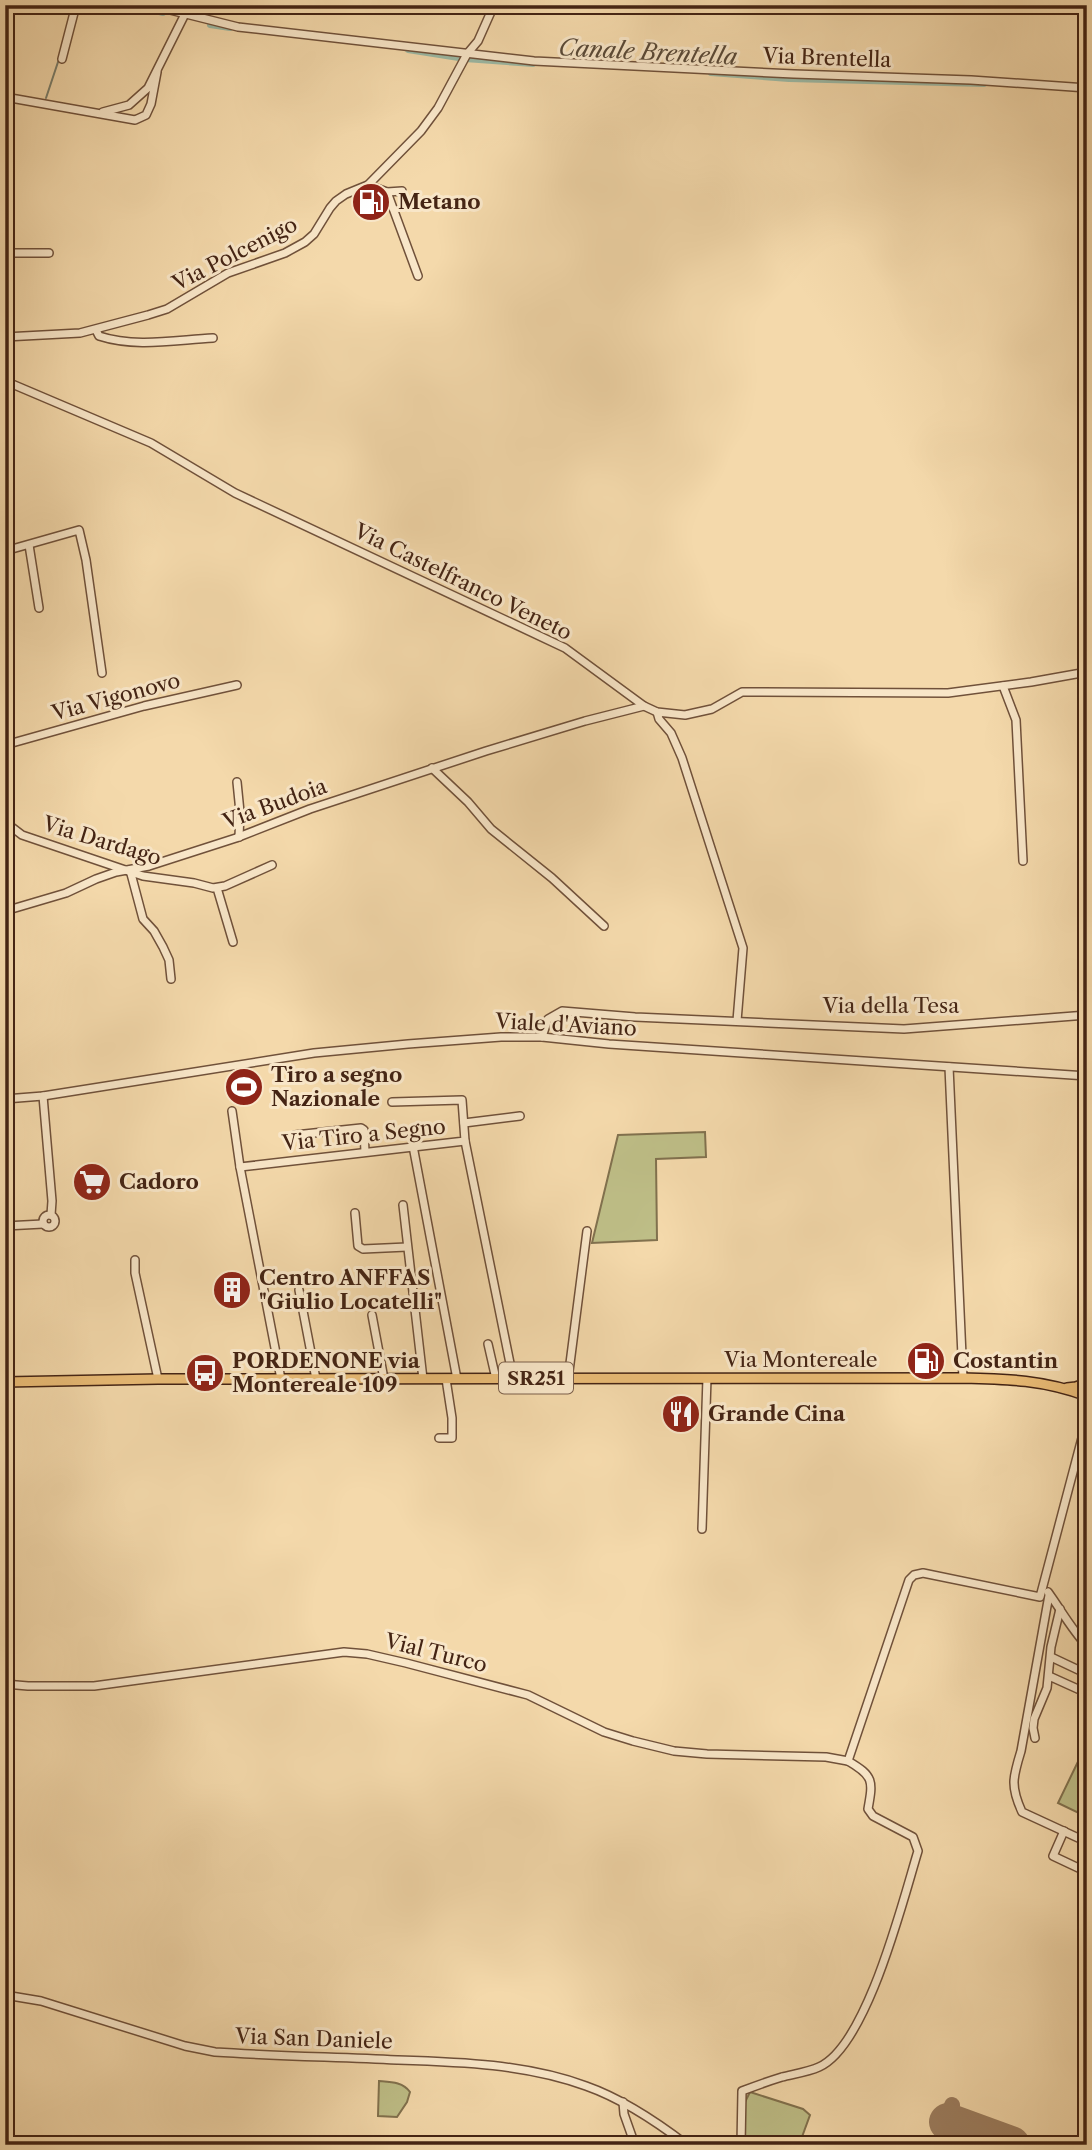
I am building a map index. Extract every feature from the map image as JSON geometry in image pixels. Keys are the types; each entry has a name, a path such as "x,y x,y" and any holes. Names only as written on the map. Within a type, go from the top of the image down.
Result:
{"main road":[{"name":"Via Montereale","path":"5,1382 158,1379 963,1378 1026,1380 1065,1388 1087,1396"},
{"path":"1065,1388 1087,1383"}],"street":[{"path":"62,59 76,5"},
{"name":"Via Brentella","path":"150,5 238,27 534,61 971,80 1087,88"},
{"name":"Via Polcenigo","path":"5,337 96,330 167,309 228,274 294,249 314,234 336,201 368,185 421,131 438,108 467,54 478,41 494,5"},
{"path":"100,113 129,105 148,94 185,14"},
{"path":"5,97 135,120 146,115 151,104 148,94"},
{"path":"368,185 387,192 402,191"},
{"path":"387,192 418,276"},
{"path":"5,253 49,253"},
{"path":"96,330 99,336 130,342 155,343 213,338"},
{"name":"Via Castelfranco Veneto","path":"5,380 150,443 235,492 565,648 644,706 657,712 685,715 712,709 742,692 948,693 1087,672"},
{"path":"5,551 79,530 86,560 102,673"},
{"path":"29,544 39,608"},
{"name":"Via Vigonovo","path":"5,745 144,706 237,685"},
{"path":"1003,685 1016,720 1023,861"},
{"name":"Via Budoia","path":"5,911 66,893 117,872 149,866 239,837 310,809 432,768 573,724 644,706"},
{"path":"657,712 659,719 671,733 682,758 743,947 737,1021"},
{"path":"432,768 468,802 491,830 552,878 604,926"},
{"path":"237,782 239,837"},
{"name":"Via Dardago","path":"5,822 22,835 143,876 216,888"},
{"path":"233,942 216,888 272,865"},
{"path":"130,870 143,919 163,947 169,960 171,979"},
{"name":"Via della Tesa","path":"542,1037 548,1019 562,1011 635,1017 904,1029 1087,1015"},
{"name":"Viale d'Aviano","path":"5,1099 43,1096 314,1054 501,1037 542,1037 610,1044 1087,1076"},
{"path":"949,1067 963,1378"},
{"path":"5,1226 43,1223 44,1217 51,1215 43,1096"},
{"name":"Via Tiro a Segno","path":"240,1167 465,1141 462,1100 392,1102"},
{"path":"232,1111 240,1167 281,1379"},
{"path":"464,1123 520,1116"},
{"path":"295,1135 361,1128 364,1130 365,1152"},
{"path":"465,1141 513,1378"},
{"path":"413,1146 457,1379"},
{"path":"403,1205 423,1379"},
{"path":"355,1213 358,1247 407,1247"},
{"path":"568,1378 587,1231"},
{"path":"135,1260 135,1273 158,1379"},
{"path":"299,1290 316,1379"},
{"path":"372,1315 384,1379"},
{"path":"488,1344 496,1379"},
{"path":"702,1529 707,1378"},
{"path":"439,1438 452,1438 446,1379"},
{"path":"741,2145 742,2091 820,2067 838,2054 867,2003 884,1964 918,1851 913,1838 873,1816 868,1809 872,1783 865,1771 848,1761 909,1580 914,1575 923,1573 1040,1597 1087,1419"},
{"path":"1043,1586 1087,1646"},
{"path":"1049,1595 1021,1751 1013,1775 1013,1789 1022,1812 1087,1842"},
{"path":"1035,1738 1034,1719 1047,1688 1060,1609"},
{"name":"Vial Turco","path":"5,1684 94,1686 344,1652 366,1654 526,1694 604,1732 674,1751 826,1757 848,1761"},
{"path":"1049,1676 1080,1690 1087,1674 1051,1657"},
{"path":"1064,1831 1052,1856 1087,1872"},
{"name":"Via San Daniele","path":"5,1996 41,2001 185,2046 215,2052 503,2066 545,2074 586,2085 622,2102 687,2145"},
{"path":"622,2102 635,2145"}],"green space":[{"path":"705,1132 706,1157 656,1159 657,1240 592,1243 618,1135"},
{"path":"1087,1743 1087,1817 1058,1803"},
{"path":"379,2081 400,2084 410,2092 397,2117 378,2116"},
{"path":"750,2092 803,2109 810,2115 799,2145 744,2145 745,2102"}],"waterway":[{"name":"Canale Brentella","path":"133,5 163,13"},
{"name":"Canale Brentella","path":"210,25 230,28"},
{"name":"Canale Brentella","path":"408,50 465,59 533,64"},
{"path":"46,98 59,59"},
{"name":"Canale Brentella","path":"711,73 789,79 984,84"}],"taxiway":[{"path":"943,2145 952,2105"}],"runway":[{"path":"948,2122 1011,2145"}],"place":[{"name":"Metano","path":"371,202"},
{"name":"Tiro a segno Nazionale","path":"244,1087"},
{"name":"Cadoro","path":"92,1182"},
{"name":"Centro ANFFAS \"Giulio Locatelli\"","path":"232,1290"},
{"name":"Costantin","path":"926,1361"},
{"name":"PORDENONE via Montereale 109","path":"205,1373"},
{"name":"Grande Cina","path":"681,1414"}]}
